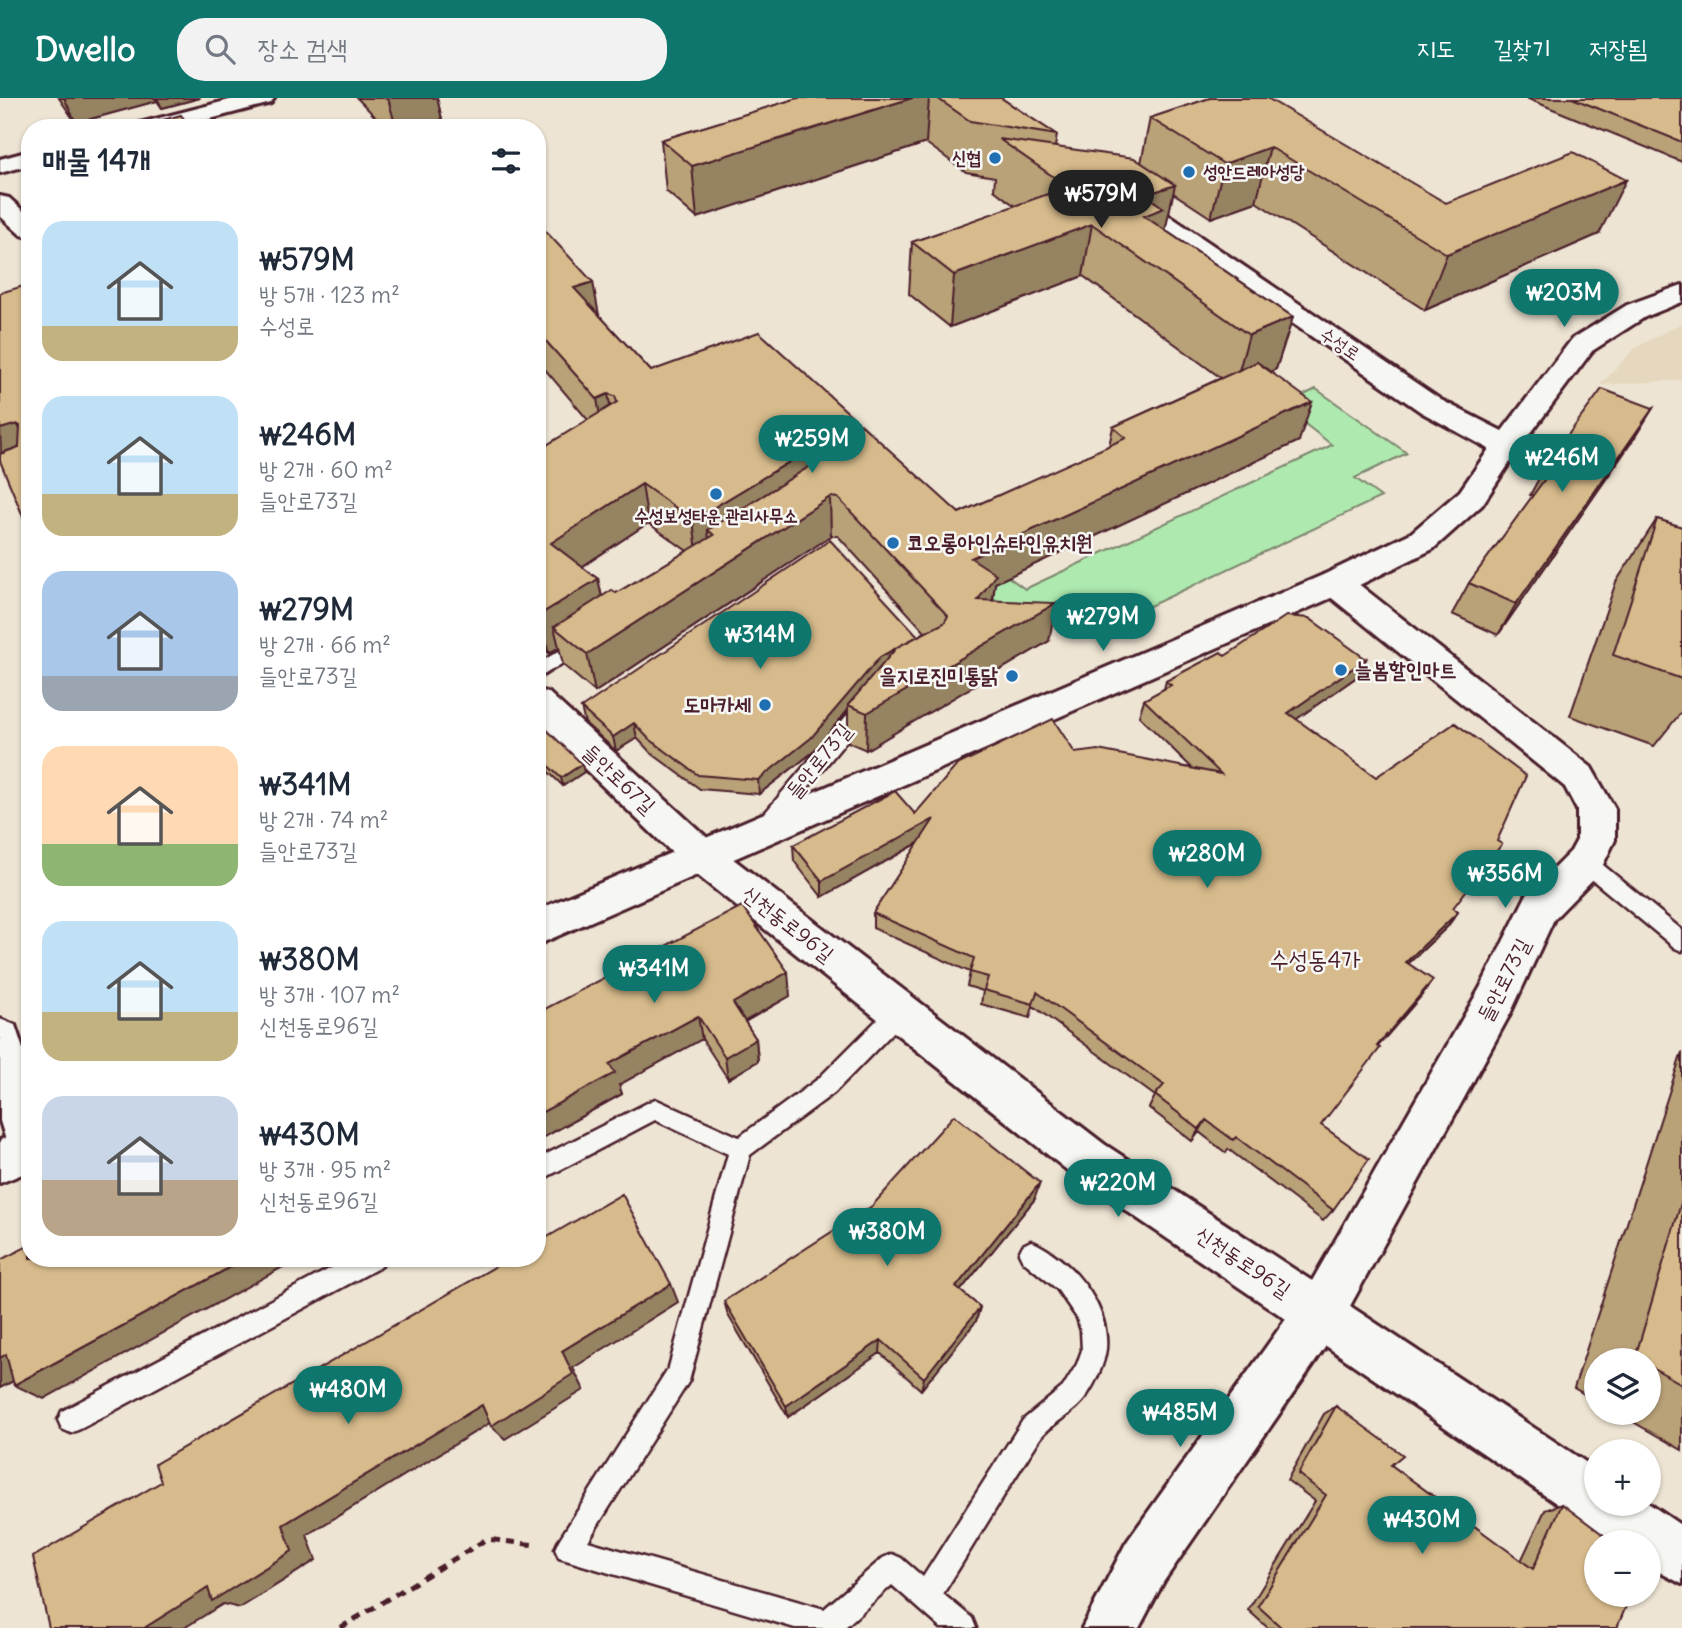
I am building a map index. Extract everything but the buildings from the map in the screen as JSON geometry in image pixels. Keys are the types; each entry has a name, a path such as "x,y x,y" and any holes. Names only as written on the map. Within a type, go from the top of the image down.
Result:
{"street":[{"path":"182,119 263,98"},
{"path":"0,166 21,160"},
{"name":"수성로","path":"1104,182 1431,406 1506,446"},
{"path":"0,203 21,222"},
{"path":"1506,446 1582,345 1636,311 1682,293"},
{"name":"들안로73길","path":"546,924 1335,583 1422,541 1471,498 1506,446"},
{"name":"들안로73길","path":"1109,1628 1145,1562 1320,1313 1495,1001 1540,908 1585,862 1596,840 1596,809 1578,777 1335,583"},
{"name":"들안로67길","path":"558,716 701,856"},
{"name":"신천동로96길","path":"701,856 1088,1159 1584,1491"},
{"path":"0,1038 19,1153"},
{"path":"1621,1516 1682,1557"}],"lane":[{"path":"546,667 594,636"},
{"name":"들안로73길","path":"763,830 871,698"},
{"path":"1585,862 1682,942"},
{"path":"899,1012 825,1086 741,1149 680,1372 568,1549 828,1624 892,1567 962,1628"},
{"path":"546,1166 654,1109 741,1149"},
{"path":"926,1597 1035,1424 1075,1392 1090,1369 1094,1335 1088,1308 1051,1266 1031,1253"},
{"path":"71,1420 357,1267"}],"path":[{"path":"340,1628 486,1539 568,1549"}],"shaded area":[{"path":"1682,323 1682,380 1600,385 1635,348"}],"green space":[{"path":"1316,389 1407,453 1355,478 1381,497 1137,612 1005,605 953,575 986,561 1025,589 1332,445 1282,406"}],"place":[{"name":"신협","path":"995,158"},
{"name":"성안드레아성당","path":"1189,172"},
{"name":"수성보성타운 관리사무소","path":"716,494"},
{"name":"코오롱아인슈타인유치원","path":"893,543"},
{"name":"늘봄할인마트","path":"1341,670"},
{"name":"을지로진미통닭","path":"1012,676"},
{"name":"도마카세","path":"765,705"}],"district":[{"name":"수성동4가","path":"1315,960"}]}
